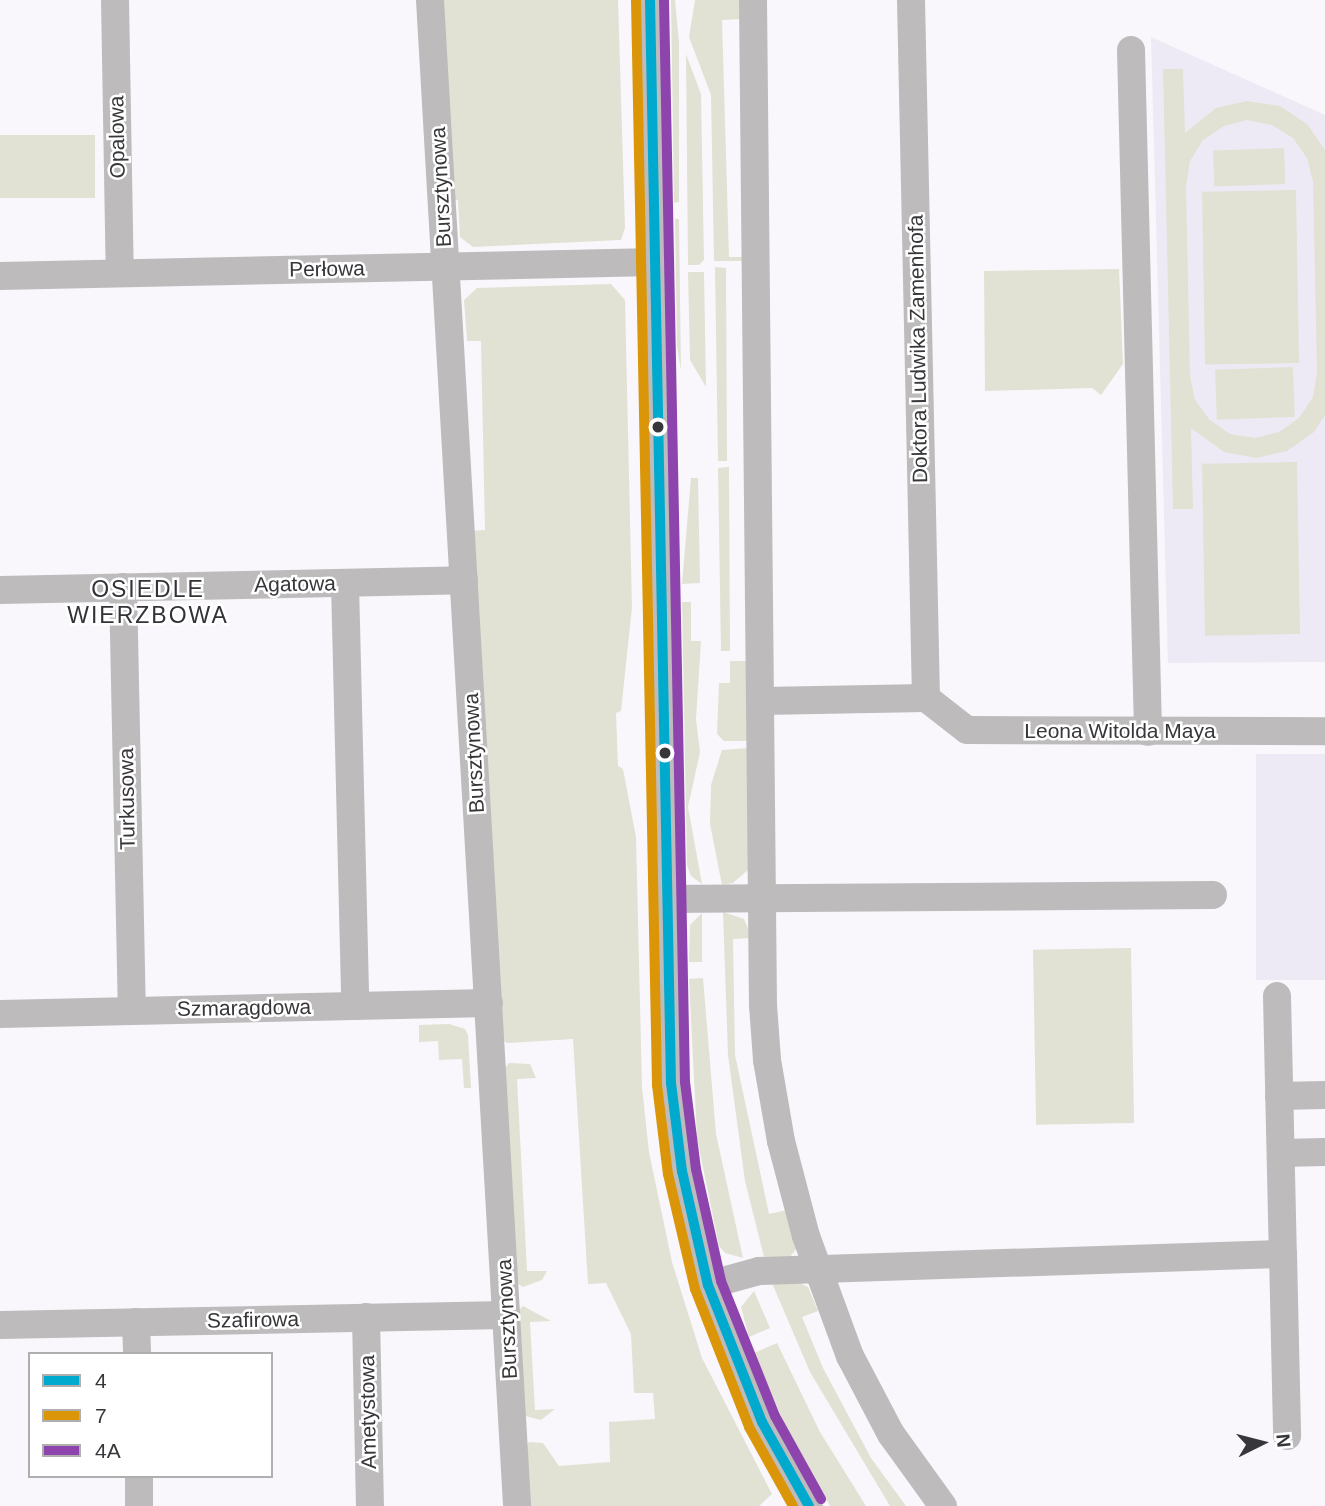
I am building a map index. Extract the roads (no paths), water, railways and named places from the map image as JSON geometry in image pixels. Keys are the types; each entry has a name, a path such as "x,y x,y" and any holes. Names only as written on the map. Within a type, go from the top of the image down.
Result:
{"street":[{"name":"Opalowa","path":"115,0 120,273"},
{"name":"Bursztynowa","path":"430,0 517,1506"},
{"path":"650,0 671,1083 682,1171 708,1285 762,1422 809,1506"},
{"path":"753,0 762,900 769,1071 781,1141 815,1268 865,1387 891,1434 943,1506"},
{"name":"Doktora Ludwika Zamenhofa","path":"911,0 926,698"},
{"path":"1131,50 1148,732"},
{"name":"Perłowa","path":"0,276 655,262"},
{"name":"Agatowa","path":"0,590 464,580"},
{"path":"345,583 355,1006"},
{"name":"Turkusowa","path":"123,587 132,1011"},
{"path":"761,701 926,698"},
{"name":"Leona Witolda Maya","path":"926,698 967,730 1325,731"},
{"path":"666,899 1213,895"},
{"path":"1277,996 1287,1436"},
{"name":"Szmaragdowa","path":"0,1014 489,1003"},
{"path":"1279,1096 1325,1095"},
{"path":"1280,1153 1325,1152"},
{"path":"708,1285 759,1271 1283,1254"},
{"name":"Szafirowa","path":"0,1325 506,1315"},
{"name":"Ametystowa","path":"366,1317 370,1506"},
{"path":"136,1322 137,1352"},
{"path":"139,1478 139,1506"}],"district":[{"name":"OSIEDLE WIERZBOWA","path":"148,602"}]}
